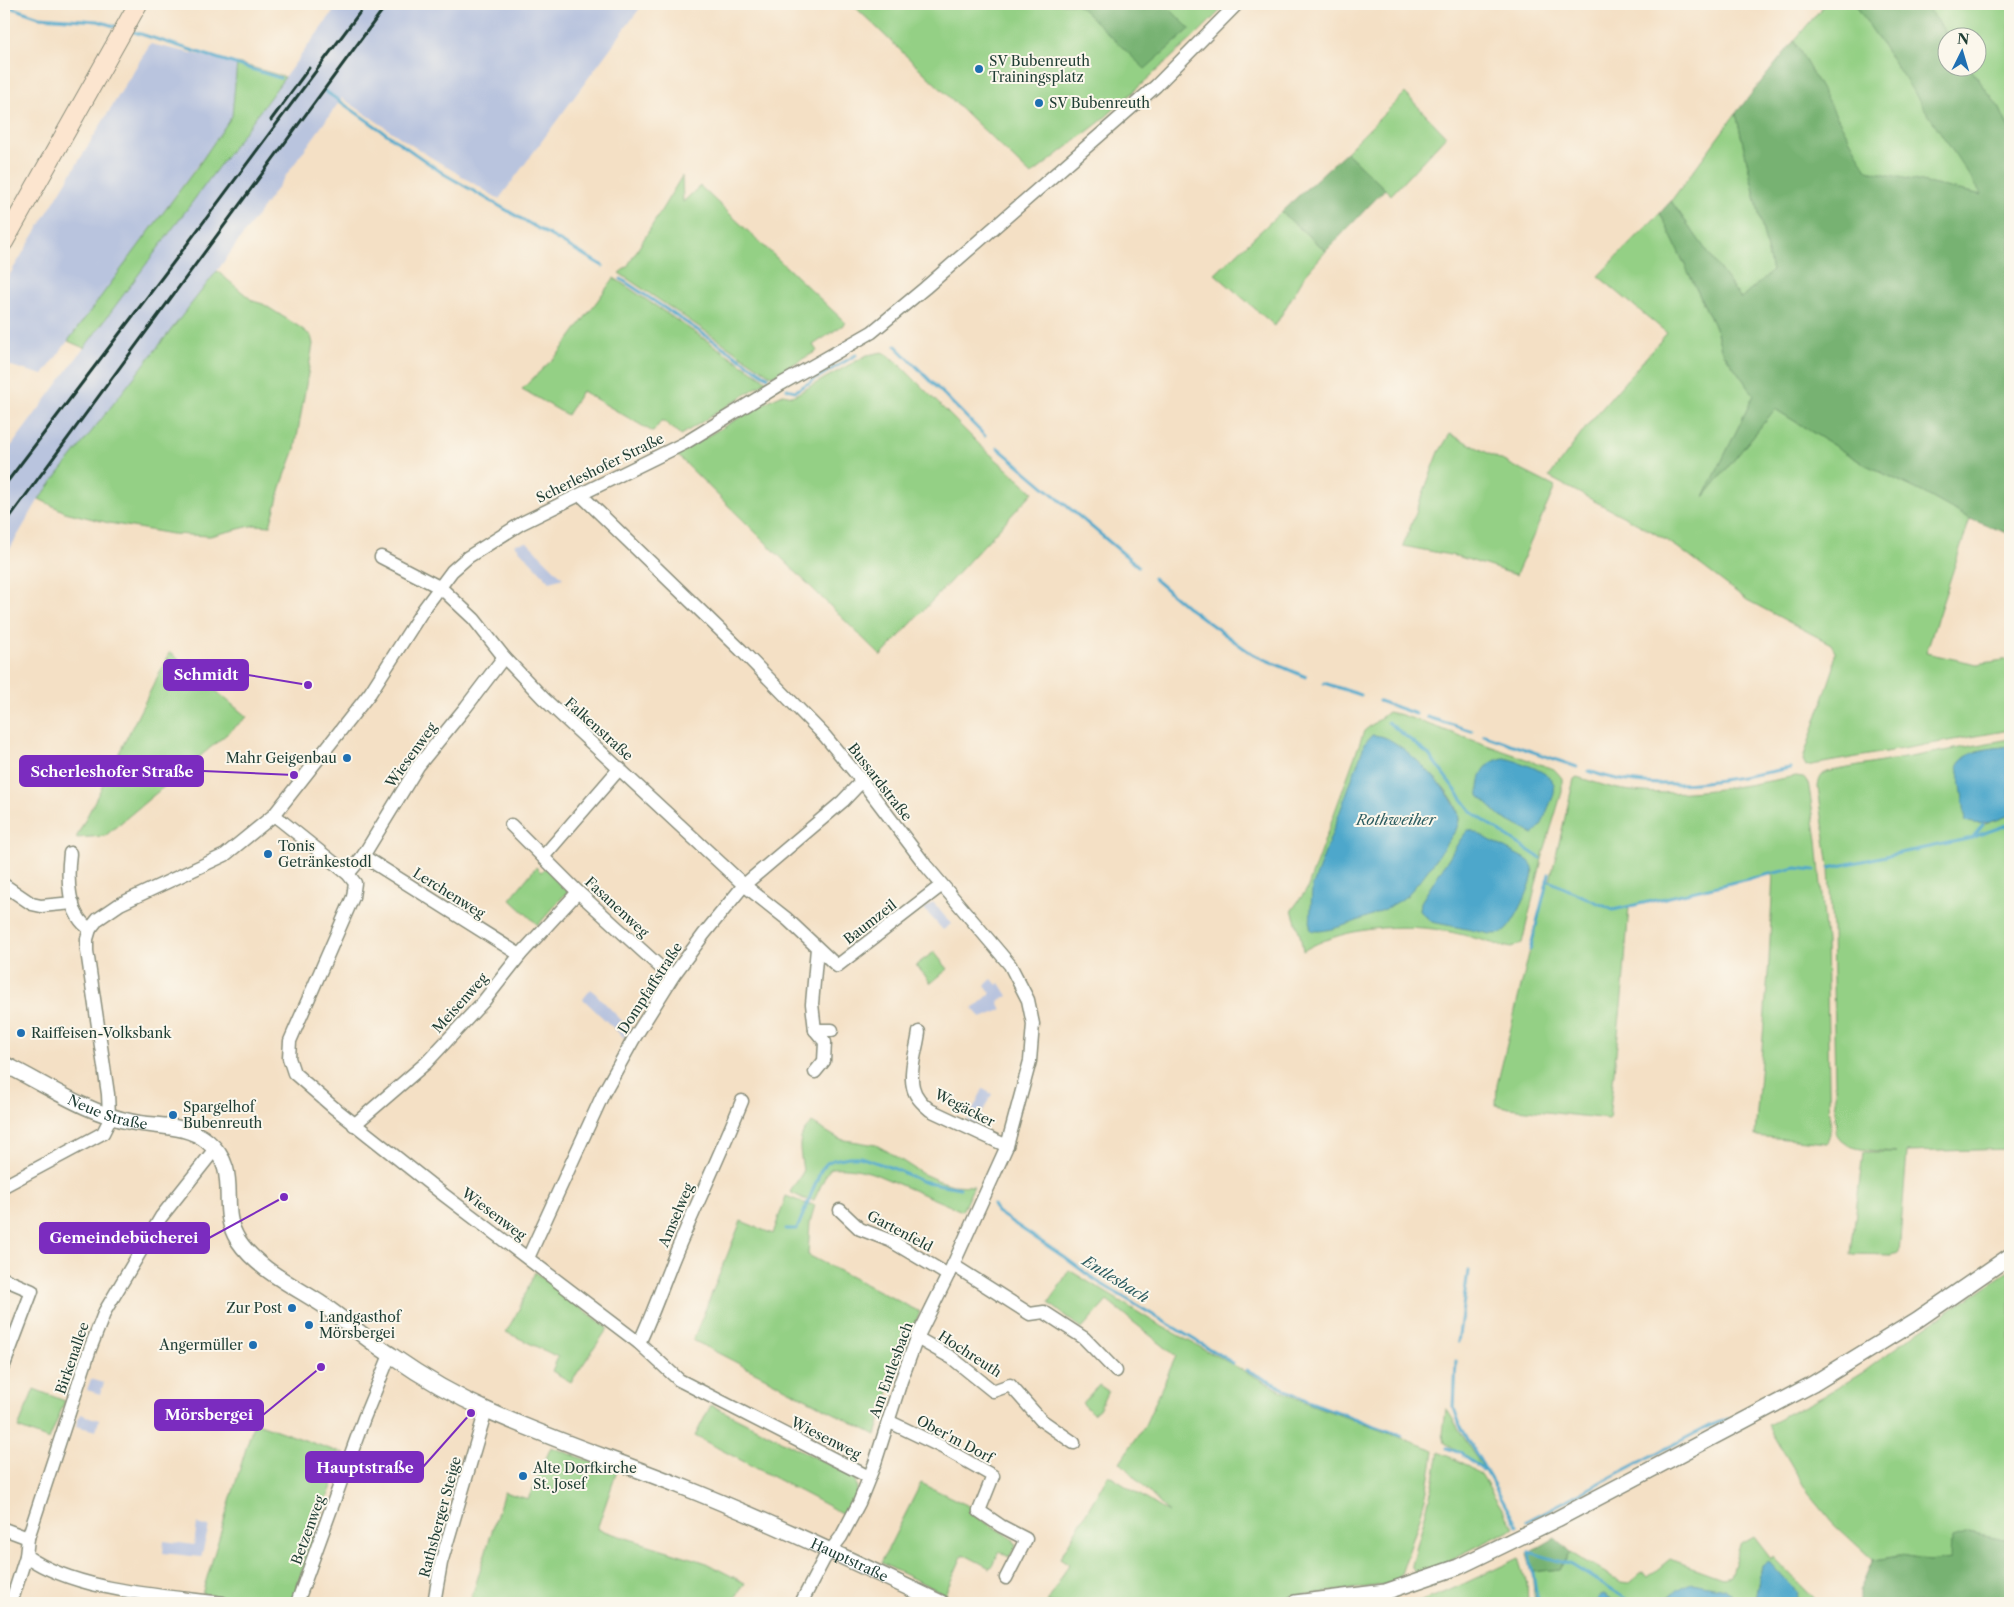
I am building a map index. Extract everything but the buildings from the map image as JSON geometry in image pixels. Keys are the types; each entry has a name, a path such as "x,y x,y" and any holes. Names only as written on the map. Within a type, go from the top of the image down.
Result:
{"main road":[{"path":"4,242 138,4"}],"street":[{"name":"Scherleshofer Straße","path":"90,929 106,912 225,855 274,815 370,693 423,610 452,571 494,540 522,523 685,443 780,384 872,332 1156,86 1237,4"},
{"name":"Bussardstraße","path":"581,494 807,716 862,781 942,885 1010,966 1028,1000 1033,1024 1030,1062 1007,1146"},
{"path":"381,557 441,588"},
{"name":"Falkenstraße","path":"441,588 474,619 504,657 543,698 744,885"},
{"name":"Wiesenweg","path":"504,657 466,708 418,766 363,856 348,874 355,883 353,898 327,960 301,1012 290,1041 289,1058 294,1073 354,1125 639,1343 679,1380 869,1477"},
{"path":"543,857 620,768"},
{"name":"Dompfaffstraße","path":"528,1258 604,1092 633,1040 673,976 744,885 843,801 862,781"},
{"path":"274,815 348,874"},
{"name":"Fasanenweg","path":"511,825 578,892 659,966 673,976"},
{"path":"4,1186 103,1132 108,1123 103,1053 88,966 87,939 90,929 83,924 73,903 69,885 70,853"},
{"name":"Lerchenweg","path":"363,856 520,955"},
{"path":"4,885 32,904 41,906 73,903"},
{"name":"Baumzeil","path":"744,885 787,919 837,966 942,885"},
{"name":"Meisenweg","path":"354,1125 426,1063 483,1002 520,955 578,892"},
{"path":"815,1072 824,1060 825,1042 815,1030 809,1004 817,948"},
{"path":"815,1030 832,1030"},
{"name":"Wegäcker","path":"919,1032 913,1068 913,1088 919,1100 930,1110 1007,1146"},
{"name":"Neue Straße","path":"4,1064 109,1116 186,1130 199,1135 215,1149"},
{"name":"Amselweg","path":"639,1343 652,1316 698,1200 717,1162 742,1101"},
{"name":"Am Entlesbach","path":"801,1603 830,1550 840,1538 851,1519 869,1477 917,1338 951,1270 1007,1146"},
{"name":"Hauptstraße","path":"215,1149 224,1161 227,1170 229,1214 232,1228 238,1240 266,1268 348,1322 390,1355 486,1410 546,1436 678,1485 830,1550 940,1603"},
{"name":"Birkenallee","path":"11,1603 26,1556 28,1538 90,1349 105,1311 161,1217 215,1149"},
{"name":"Gartenfeld","path":"840,1210 860,1228 951,1270 1030,1314 1044,1312 1084,1338 1116,1371"},
{"path":"1295,1603 1385,1592 1458,1567 1557,1518 1813,1384 1917,1320 2010,1256"},
{"path":"4,1279 32,1291 4,1366"},
{"path":"4,1326 17,1330"},
{"name":"Hochreuth","path":"917,1338 952,1358 993,1391 1010,1385 1041,1420 1074,1443"},
{"name":"Betzenweg","path":"297,1603 364,1418 390,1355"},
{"name":"Rathsberger Steige","path":"434,1603 441,1563 486,1410"},
{"name":"Ober'm Dorf","path":"888,1421 942,1447 993,1476 979,1511 1026,1539 1006,1578"},
{"path":"4,1529 28,1538"},
{"path":"26,1556 42,1567 138,1598 223,1603"}],"shaded area":[{"path":"339,4 643,4 499,199 416,148 342,98 217,271 39,499 4,559 4,456"},
{"path":"150,44 237,63 232,116 43,375 4,364 4,284"},
{"path":"527,542 563,578 550,582 514,544"},
{"path":"933,902 951,924 943,930 924,909"},
{"path":"992,979 997,985 1000,983 1008,996 998,1001 1002,1010 981,1018 973,1009 991,993 985,985"},
{"path":"591,989 628,1027 624,1038 583,999"},
{"path":"983,1089 992,1094 976,1125 967,1121"},
{"path":"91,1379 104,1383 100,1394 87,1390"},
{"path":"80,1414 99,1420 96,1431 76,1426"},
{"path":"197,1524 209,1527 201,1557 163,1553 164,1541 194,1545"}],"green space":[{"name":"SV Bubenreuth","path":"852,4 1078,4 1190,29 1165,4 1227,4 1196,35 1101,121 1031,175"},
{"path":"1077,4 1165,4 1190,29 1145,69"},
{"path":"1825,4 1855,4 1983,195 1867,171 1794,41"},
{"path":"1855,4 1925,4 1942,28 1936,28 1936,78 1977,78 2000,109 2010,131 2010,534 1970,519 1922,492 1862,463 1775,409 1704,497 1754,395 1721,349 1717,332 1660,213 1671,201 1741,299 1772,271 1736,113 1794,41 1867,170 1982,195"},
{"path":"1925,4 2010,4 2010,131 2000,109 1977,78 1986,78 1986,28 1942,28"},
{"path":"237,63 285,77 84,348 68,341 200,163 232,116"},
{"path":"1405,93 1446,136 1391,195 1346,152"},
{"path":"1736,113 1772,271 1741,299 1671,201"},
{"path":"1346,152 1385,189 1326,251 1281,212"},
{"path":"682,176 683,202 700,186 846,323 813,345 817,351 772,376 619,273 627,267"},
{"path":"1281,212 1326,251 1305,275 1275,326 1215,274"},
{"path":"1660,213 1717,332 1721,349 1754,395 1706,494 1775,409 1862,463 1922,492 1970,519 1926,653 1977,664 2010,659 2010,730 1806,766 1803,760 1834,667 1835,651 1831,644 1747,600 1677,547 1651,531 1549,477 1591,421 1667,333 1598,276"},
{"path":"217,271 253,301 263,304 301,328 311,336 313,344 295,449 282,484 270,526 255,525 210,536 172,534 109,523 65,512 39,499"},
{"path":"614,278 767,381 681,435 662,420 653,432 582,391 567,415 522,389 559,353"},
{"path":"883,352 897,362 981,446 1033,492 881,656 676,454 772,399 783,394 793,396 867,355"},
{"path":"1450,434 1555,487 1516,575 1460,557 1403,546 1439,452"},
{"path":"170,652 247,717 105,836 76,838"},
{"path":"1388,712 1402,715 1554,769 1562,778 1562,792 1544,851 1522,943 1511,948 1443,930 1400,927 1349,933 1303,951 1292,910 1307,889 1364,731","holes":["1392,742 1422,766 1443,787 1457,809 1459,819 1456,830 1406,897","1534,871 1519,910 1432,922 1420,911"]},
{"path":"2010,739 2010,746 1976,751 1983,825 2010,815 2010,1149 1907,1152 1899,1253 1890,1255 1851,1254 1863,1152 1896,1152 1854,1147 1846,1144 1836,1133 1832,929 1829,868 1818,787 1819,780 1826,772"},
{"path":"1796,776 1803,777 1808,781 1817,840 1826,941 1830,1134 1827,1143 1755,1136 1769,961 1773,873 1629,906 1623,987 1609,1119 1496,1105 1497,1085 1547,880 1550,881 1574,779 1577,777 1618,789 1662,793 1730,788"},
{"path":"536,867 541,872 546,867 568,891 538,925 510,899"},
{"path":"934,952 948,969 931,983 916,965"},
{"path":"812,1123 839,1139 876,1145 921,1173 937,1180 953,1185 974,1186 962,1211 875,1174 848,1168 831,1168 814,1200 804,1199 790,1192 803,1172 800,1145 803,1134"},
{"path":"786,1196 815,1205 810,1222 808,1255 920,1312 892,1381 876,1435 693,1340 741,1221 773,1234"},
{"path":"1069,1270 1159,1325 1278,1389 1307,1403 1434,1450 1425,1499 1399,1580 1377,1586 1238,1603 1118,1603 1121,1599 1113,1603 1047,1603 1069,1564 1060,1558 1108,1475 1169,1513 1120,1462 1145,1425 1176,1356 1107,1301 1082,1329 1049,1303"},
{"path":"2010,1270 2010,1541 1968,1533 1951,1558 1929,1561 1901,1556 1873,1560 1834,1524 1808,1493 1768,1425 1824,1396 1865,1371 1907,1339"},
{"path":"535,1272 608,1328 571,1382 552,1371 558,1357 506,1332 518,1311"},
{"path":"1099,1385 1108,1391 1099,1409 1093,1414 1082,1403"},
{"path":"34,1389 65,1401 49,1440 18,1428"},
{"path":"711,1405 852,1476 857,1486 857,1491 847,1516 695,1436"},
{"path":"1446,1408 1485,1472 1445,1443 1443,1434"},
{"path":"254,1422 344,1454 318,1523 292,1603 202,1594"},
{"path":"551,1447 617,1471 597,1529 704,1562 745,1583 732,1603 470,1603 504,1492 528,1499"},
{"path":"1439,1452 1465,1464 1481,1475 1514,1528 1446,1562 1416,1573 1412,1565 1433,1485"},
{"path":"921,1483 973,1508 973,1515 1013,1539 1016,1546 1009,1557 1000,1552 990,1568 963,1554 945,1594 881,1563"},
{"path":"1968,1533 2010,1541 2010,1603 1859,1603 1859,1592 1873,1560 1902,1556 1929,1561 1951,1558 1952,1538"},
{"path":"1754,1537 1771,1559 1773,1556 1818,1603 1792,1603 1797,1597 1796,1591 1762,1566 1754,1603 1731,1603 1731,1594 1692,1583 1670,1596 1666,1603 1615,1603 1605,1595 1601,1596 1594,1603 1535,1603 1532,1572 1559,1569 1571,1553 1621,1582 1629,1583 1642,1572 1648,1577 1670,1559 1722,1578 1730,1576 1740,1545"},
{"path":"1555,1538 1571,1553 1559,1569 1532,1572 1527,1554"},
{"path":"1519,1558 1527,1584 1528,1603 1417,1603 1446,1592"}],"water":[{"name":"Rothweiher","path":"1372,735 1384,737 1393,742 1417,760 1429,772 1441,785 1457,809 1458,824 1456,830 1426,872 1407,895 1389,907 1360,920 1331,929 1311,930 1312,888 1365,743"},
{"path":"2010,746 2010,815 1983,823 1966,821 1958,765 1968,755 1975,752"},
{"path":"1504,758 1540,771 1552,780 1554,785 1553,795 1542,824 1533,834 1501,817 1479,796 1483,771 1491,763"},
{"name":"Rothweiher","path":"1468,830 1529,861 1533,867 1530,886 1523,902 1510,925 1501,933 1491,934 1432,922 1420,911 1421,902"},
{"path":"1769,1561 1797,1592 1795,1601 1792,1603 1754,1603 1762,1566"},
{"path":"1692,1583 1725,1589 1731,1594 1731,1603 1666,1603 1677,1590"},
{"path":"1605,1595 1615,1603 1594,1603 1601,1596"}],"waterway":[{"path":"4,5 39,17 98,21 117,27"},
{"path":"131,31 280,78"},
{"path":"325,91 444,174 603,266"},
{"path":"621,279 768,377"},
{"path":"896,346 985,436"},
{"path":"787,389 795,391 856,355"},
{"path":"998,448 1138,566"},
{"path":"1153,578 1187,607 1252,654 1306,677"},
{"path":"1324,683 1361,695"},
{"path":"1379,701 1416,714"},
{"path":"1427,717 1472,731"},
{"path":"1388,722 1429,755 1472,812 1540,858"},
{"path":"1484,735 1577,767"},
{"path":"1589,771 1613,778 1664,784 1715,781 1790,768"},
{"path":"1973,837 2010,824"},
{"path":"1829,868 1972,838 1983,825"},
{"path":"1547,880 1613,910 1796,868 1815,870"},
{"path":"1530,950 1549,874"},
{"name":"Entlesbach","path":"786,1229 797,1229 821,1170 827,1163 833,1160 860,1157 895,1169 921,1181 960,1188"},
{"name":"Entlesbach","path":"993,1205 997,1212 1095,1280 1233,1363"},
{"path":"1458,1342 1468,1271"},
{"path":"1456,1361 1454,1408 1460,1425 1517,1526"},
{"path":"1247,1370 1310,1402 1402,1436"},
{"path":"1527,1521 1709,1426 1728,1419"},
{"path":"1447,1448 1460,1453 1483,1470"},
{"path":"1529,1552 1572,1565 1632,1603"},
{"path":"1529,1552 1538,1603"}],"railway":[{"path":"4,486 366,4"},
{"path":"4,525 387,4"},
{"path":"271,120 309,68"}],"place":[{"name":"SV Bubenreuth Trainingsplatz","path":"979,69"},
{"name":"SV Bubenreuth","path":"1039,103"},
{"name":"Schmidt","path":"308,685"},
{"name":"Mahr Geigenbau","path":"347,758"},
{"name":"Scherleshofer Straße","path":"294,775"},
{"name":"Tonis Getränkestodl","path":"268,854"},
{"name":"Raiffeisen-Volksbank","path":"21,1033"},
{"name":"Spargelhof Bubenreuth","path":"173,1115"},
{"name":"Gemeindebücherei","path":"284,1197"},
{"name":"Zur Post","path":"292,1308"},
{"name":"Landgasthof Mörsbergei","path":"309,1325"},
{"name":"Angermüller","path":"253,1345"},
{"name":"Mörsbergei","path":"321,1367"},
{"name":"Hauptstraße","path":"471,1413"},
{"name":"Alte Dorfkirche St. Josef","path":"523,1476"}]}
